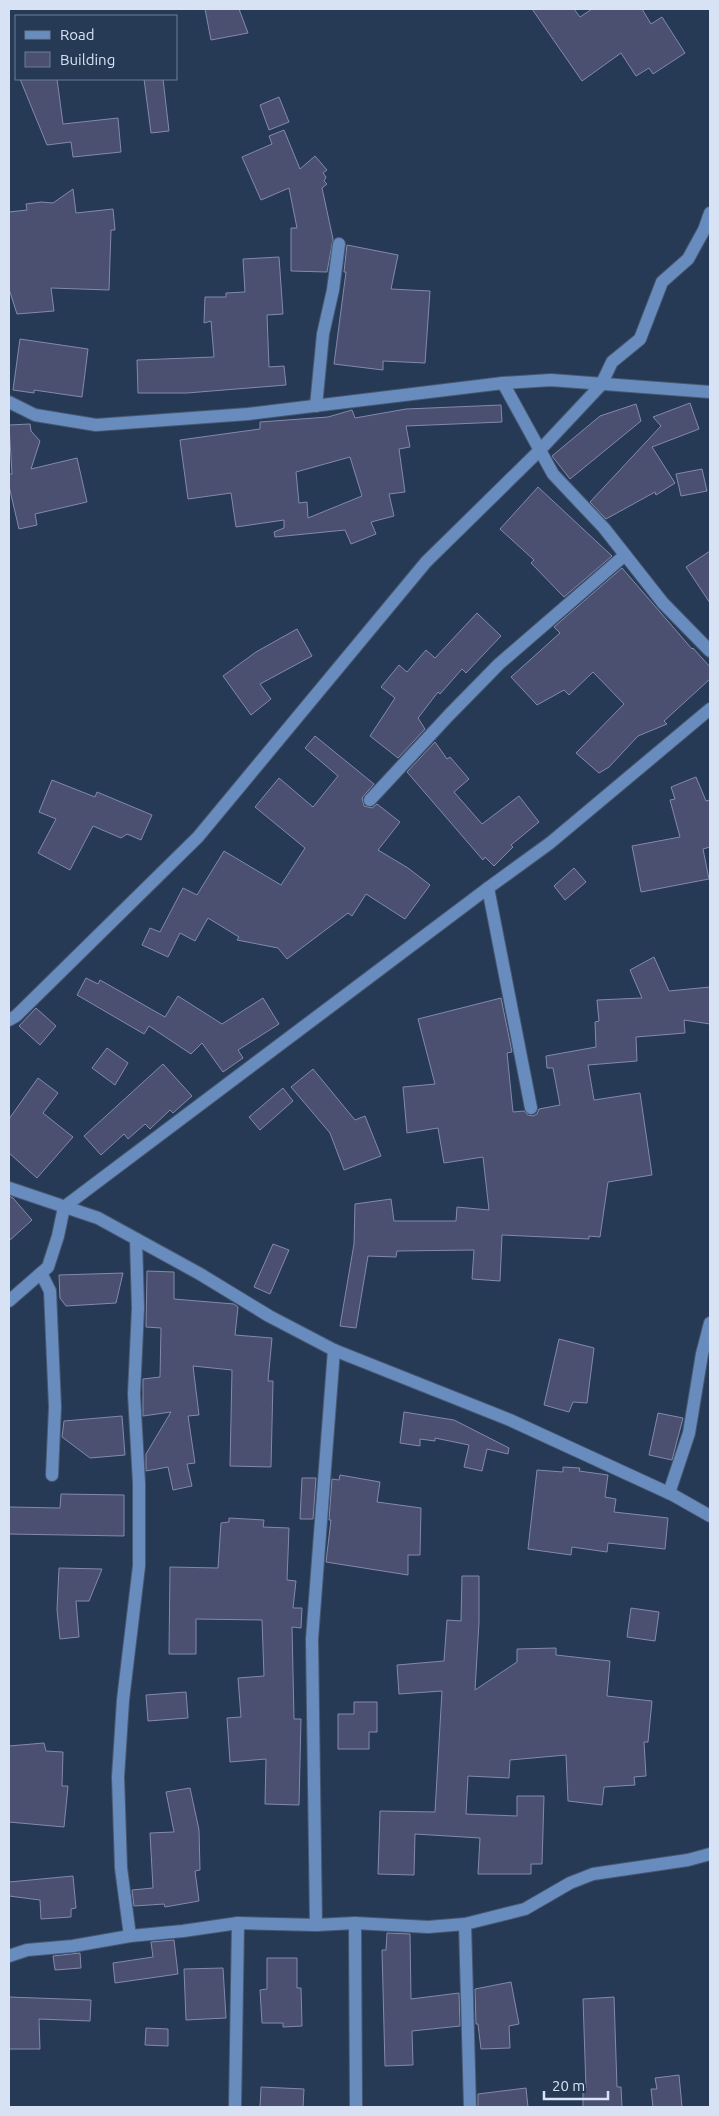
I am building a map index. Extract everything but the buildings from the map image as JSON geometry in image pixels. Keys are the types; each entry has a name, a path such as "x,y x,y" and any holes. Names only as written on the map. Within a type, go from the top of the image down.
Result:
{"street":[{"path":"9,1020 16,1016 198,837 426,562 540,450 601,385 612,362 640,338 662,282 688,259 704,230 710,213"},
{"path":"316,406 323,334 334,290 339,244"},
{"path":"9,402 35,414 96,425 248,414 503,383 551,380 710,392"},
{"path":"503,383 553,474 604,528 662,603 710,651"},
{"path":"370,800 499,664 625,556"},
{"path":"9,1300 48,1267 58,1236 64,1207 550,843 710,708"},
{"path":"488,888 531,1108"},
{"path":"9,1188 98,1218 269,1316 334,1350 510,1420 669,1493 710,1516"},
{"path":"130,1936 121,1868 118,1777 124,1700 139,1566 140,1483 134,1394 138,1308 136,1239"},
{"path":"42,1273 50,1291 55,1407 52,1475"},
{"path":"669,1493 689,1433 702,1354 710,1323"},
{"path":"316,1925 312,1639 334,1350"},
{"path":"9,1956 27,1950 73,1946 130,1936 184,1931 238,1922 316,1925 355,1923 428,1927 465,1924 525,1909 570,1883 593,1874 688,1860 710,1854"},
{"path":"235,2107 238,1922"},
{"path":"355,1923 356,2107"},
{"path":"465,1924 470,2107"}]}
